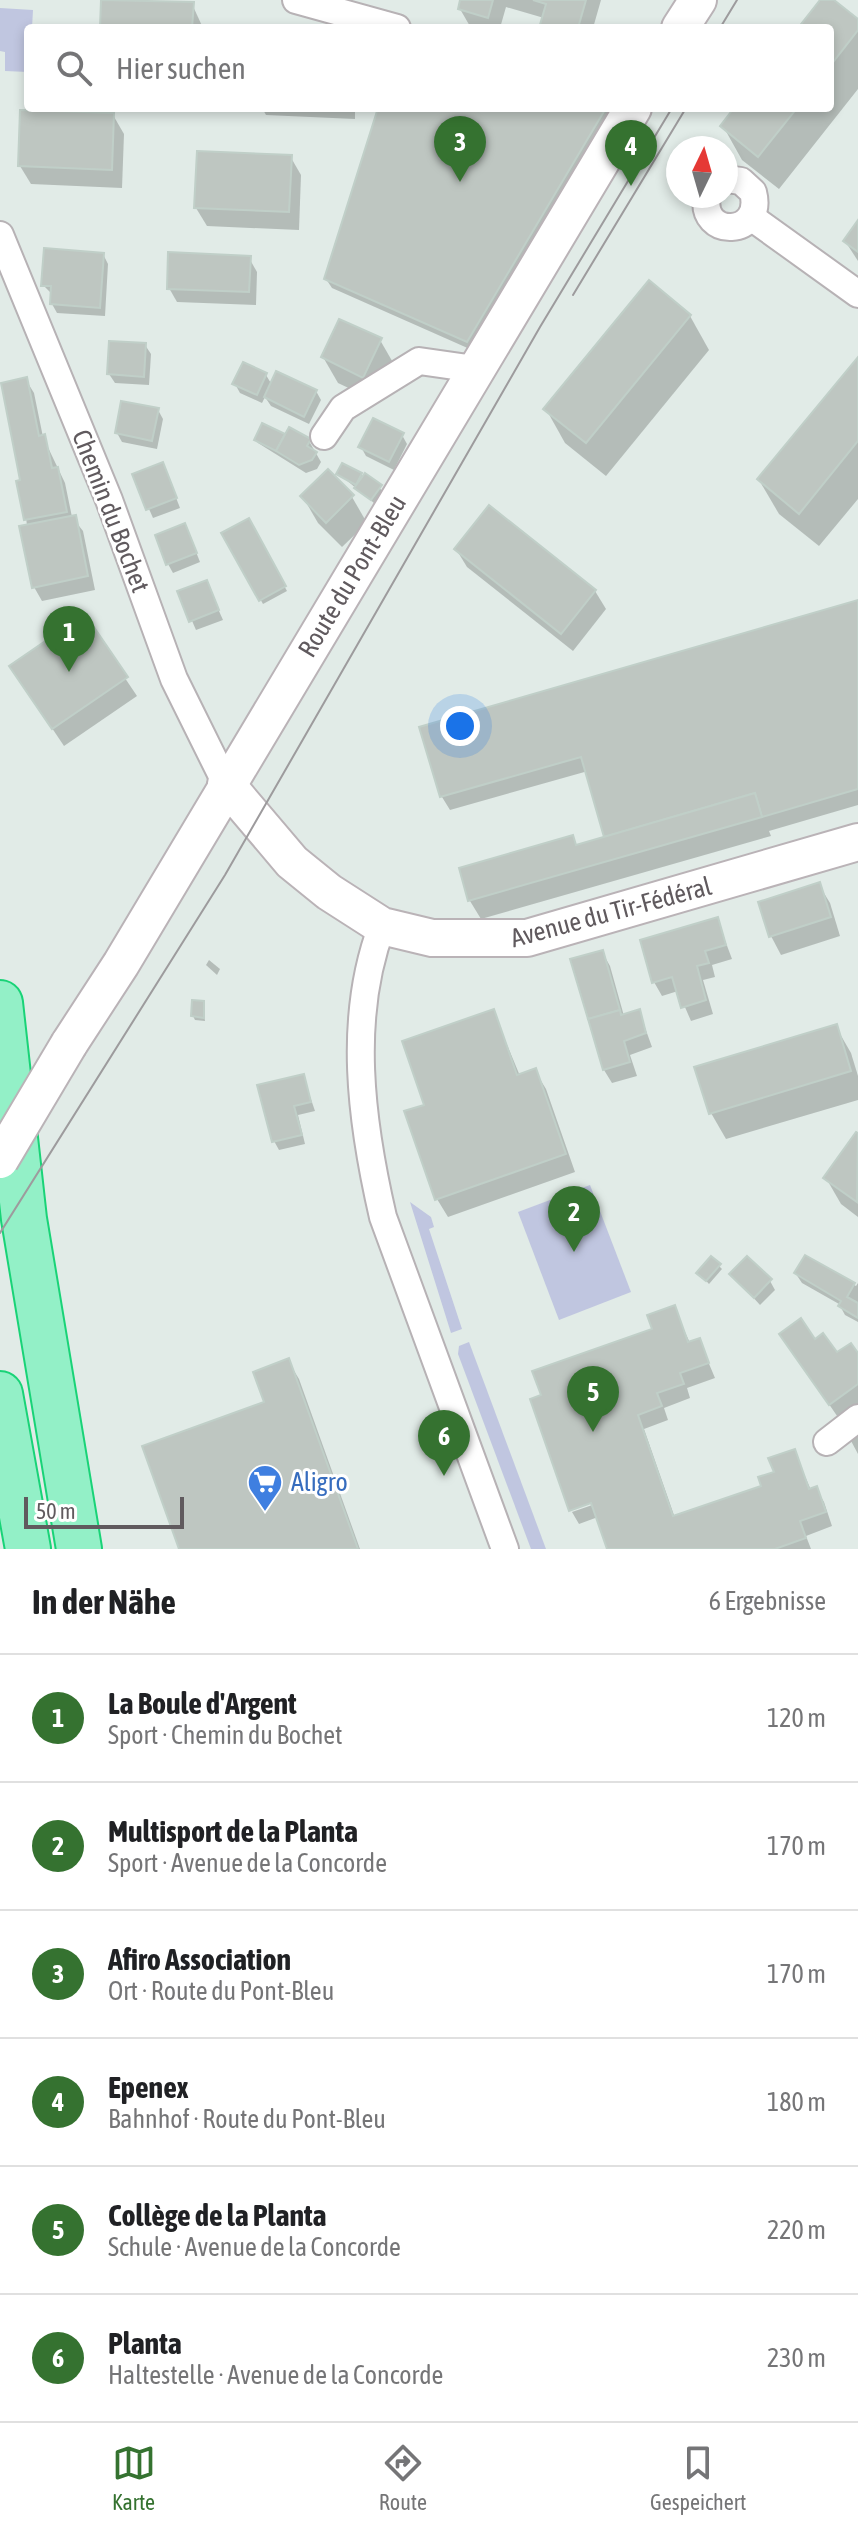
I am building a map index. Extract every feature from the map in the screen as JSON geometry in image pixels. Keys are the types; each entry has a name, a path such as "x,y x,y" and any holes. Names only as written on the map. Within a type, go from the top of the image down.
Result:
{"highway":[{"path":"0,1003 24,1219 79,1549"},
{"path":"0,1394 28,1549"}],"main road":[{"path":"683,24 698,0"},
{"name":"Route du Pont-Bleu","path":"0,1160 121,964 631,112"},
{"name":"Avenue du Tir-Fédéral","path":"226,784 292,862 382,926 447,940 527,938 858,842"}],"street":[{"path":"296,0 383,24"},
{"path":"708,208 709,215 721,226 738,227 751,217 753,192 738,181"},
{"path":"751,217 858,294"},
{"name":"Chemin du Bochet","path":"0,235 109,500 174,679 226,784"},
{"path":"324,436 343,408 419,361 475,369"},
{"path":"382,926 366,978 362,1045 363,1112 370,1163 383,1217 505,1549"},
{"path":"827,1442 858,1418"}],"shaded area":[{"path":"0,8 33,10 32,24 24,24 24,72 5,71 5,52 0,51"},
{"path":"590,1185 631,1292 559,1320 518,1212"},
{"path":"410,1202 431,1217 434,1227 429,1229 462,1329 451,1333"},
{"path":"469,1342 546,1549 531,1549 458,1354 459,1346"}],"building":[{"path":"101,0 194,2 192,24 100,24"},
{"path":"460,0 493,0 488,18 458,9"},
{"path":"533,0 586,0 579,24 540,24 546,4"},
{"path":"820,0 834,0 858,19 858,30 834,61 834,24 801,24"},
{"path":"20,110 114,113 112,170 18,166"},
{"path":"377,112 604,112 467,342 324,279"},
{"path":"731,112 794,112 758,157 738,141 738,136 732,136 720,126"},
{"path":"197,151 292,155 289,212 194,208"},
{"path":"858,220 858,252 843,241"},
{"path":"44,248 104,253 100,308 50,304 51,286 41,286"},
{"path":"168,252 251,256 249,292 167,289"},
{"path":"649,280 691,315 586,443 543,409"},
{"path":"339,319 382,338 363,378 321,357"},
{"path":"109,341 146,343 144,377 107,374"},
{"path":"858,357 858,441 799,514 757,479"},
{"path":"243,362 267,373 257,395 232,384"},
{"path":"276,371 317,390 304,417 264,397"},
{"path":"27,377 39,436 45,434 52,468 58,467 67,512 24,520 16,481 20,480 1,383"},
{"path":"121,401 159,408 152,441 115,433"},
{"path":"373,418 404,433 389,462 358,447"},
{"path":"262,423 285,434 276,451 254,440"},
{"path":"289,427 311,439 307,446 317,452 312,460 299,465 276,451"},
{"path":"163,462 177,498 146,510 132,474"},
{"path":"342,463 362,473 356,485 336,474"},
{"path":"328,469 354,495 326,523 300,496"},
{"path":"365,473 382,485 371,500 354,488"},
{"path":"489,505 596,590 561,634 454,549"},
{"path":"76,515 88,576 32,588 19,526"},
{"path":"249,518 286,586 259,601 221,533"},
{"path":"185,523 197,553 166,565 155,535"},
{"path":"207,580 219,610 189,622 177,591"},
{"path":"858,600 858,789 762,817 755,793 604,837 581,757 440,797 419,727"},
{"path":"85,614 128,677 52,729 9,666"},
{"path":"755,793 762,817 468,901 459,868 573,835 576,845"},
{"path":"820,882 831,917 769,937 758,902"},
{"path":"718,917 726,945 705,951 709,963 697,966 706,1000 681,1008 672,977 652,983 640,940"},
{"path":"603,950 620,1010 588,1019 570,959"},
{"path":"192,1000 204,1001 204,1018 191,1016"},
{"path":"494,1009 517,1075 536,1068 566,1154 435,1200 404,1111 424,1105 402,1041"},
{"path":"640,1009 646,1033 624,1041 630,1062 603,1070 588,1019 620,1010 621,1015"},
{"path":"837,1024 851,1071 709,1114 694,1067"},
{"path":"304,1074 311,1102 294,1106 302,1135 272,1142 257,1085"},
{"path":"858,1133 857,1202 823,1178"},
{"path":"805,1255 855,1283 847,1297 858,1303 858,1318 838,1306 841,1301 794,1273"},
{"path":"711,1256 721,1264 706,1281 696,1273"},
{"path":"747,1256 772,1279 754,1298 729,1274"},
{"path":"675,1305 688,1342 700,1338 709,1363 680,1373 684,1384 657,1393 662,1406 638,1415 673,1516 761,1486 758,1477 774,1472 768,1458 795,1449 809,1489 817,1486 826,1512 800,1521 806,1538 775,1549 607,1549 591,1503 569,1511 530,1399 541,1395 532,1371 652,1329 647,1315"},
{"path":"801,1318 815,1339 823,1333 837,1352 851,1343 858,1353 858,1384 829,1405 779,1334"},
{"path":"289,1358 358,1549 179,1549 142,1446 264,1402 253,1372"}],"tram line":[{"path":"722,24 737,0"},
{"path":"0,1233 225,875 540,327 670,112"},
{"path":"573,295 684,112"}],"place":[{"name":"Afiro Association","path":"460,182"},
{"name":"Epenex","path":"631,186"},
{"name":"La Boule d'Argent","path":"69,672"},
{"name":"Multisport de la Planta","path":"574,1252"},
{"name":"Collège de la Planta","path":"593,1432"},
{"name":"Planta","path":"444,1476"},
{"name":"Aligro","path":"265,1513"}]}
